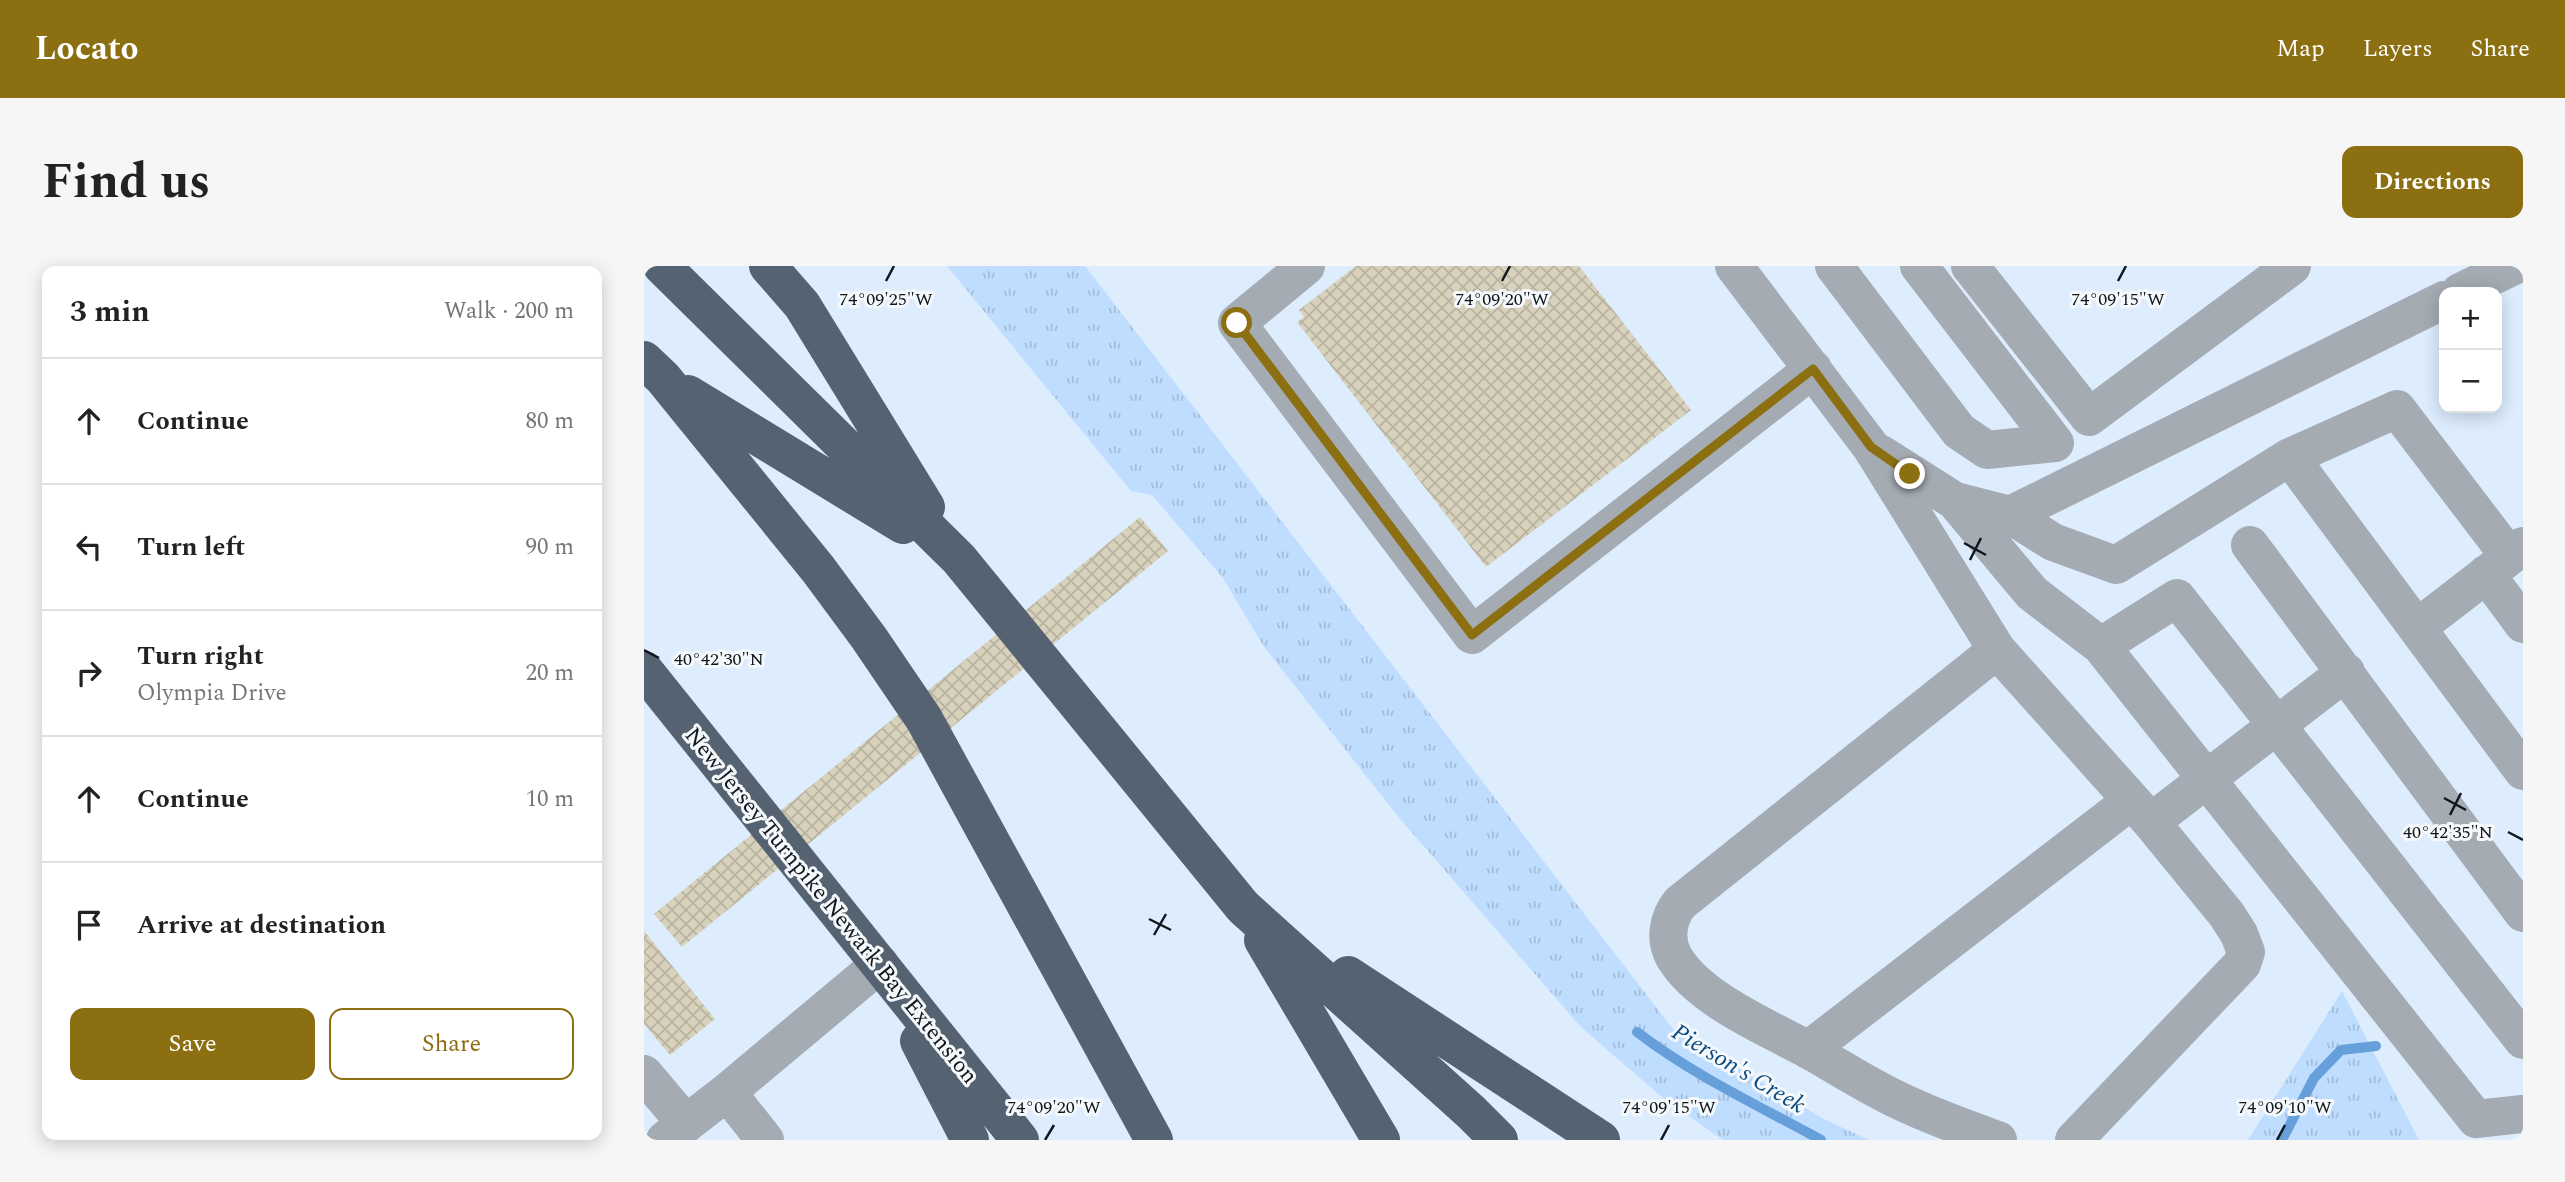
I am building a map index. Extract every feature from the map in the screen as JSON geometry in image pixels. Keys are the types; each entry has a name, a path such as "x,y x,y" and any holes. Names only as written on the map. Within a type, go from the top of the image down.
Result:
{"highway":[{"path":"662,266 959,559 1243,907 1381,1140"},
{"path":"768,266 802,305 959,559"},
{"path":"644,342 653,369 818,569 924,719 1154,1140"},
{"path":"653,369 959,559"},
{"name":"New Jersey Turnpike Newark Bay Extension","path":"644,670 1020,1140"},
{"path":"1243,907 1499,1140"},
{"path":"1243,907 1601,1140"},
{"path":"880,964 970,1140"},
{"path":"880,964 990,1140"}],"street":[{"path":"1306,266 1237,323 1472,635 1813,369"},
{"path":"1734,266 1871,447 1997,650 2141,811 2227,915 2246,951 2242,964 2074,1140"},
{"path":"1834,266 1959,431 1987,450 2055,443 1919,266"},
{"path":"1970,266 2115,447 2118,461"},
{"path":"2089,417 2292,266"},
{"path":"2470,287 2514,266"},
{"path":"2010,514 2439,302"},
{"path":"1955,502 2010,514 2053,542 2116,565 2290,457 2397,409 2506,559 2523,624"},
{"path":"1871,447 1955,502 2032,593 2101,646 2476,1119 2523,1114"},
{"path":"2290,457 2523,771"},
{"path":"2250,545 2523,912"},
{"path":"2418,627 2506,559"},
{"path":"2101,646 2176,598 2523,1040"},
{"path":"1997,650 1702,885 1674,911 1668,931 1675,959 1706,992 1899,1101 1998,1140"},
{"path":"1808,1050 2141,811 2207,778 2346,672"},
{"path":"644,1074 676,1132 880,964"},
{"path":"727,1092 765,1140"}],"green space":[{"path":"947,266 1085,266 1673,1029 1824,1119 1869,1140 1723,1140 1663,1098 1581,1027 1401,820 1264,647 1223,578 1152,495 1131,491"},
{"path":"2342,991 2419,1140 2248,1140"}],"building":[{"path":"1356,266 1579,266 1691,410 1486,567 1297,322 1304,317 1299,310"},
{"path":"1140,517 1168,551 682,947 654,914"},
{"path":"644,931 715,1019 670,1055 644,1024"}],"waterway":[{"name":"Pierson's Creek","path":"1637,1032 1703,1076 1821,1140"},
{"name":"Pierson's Creek","path":"2282,1140 2314,1078 2341,1050 2376,1046"}],"route":[{"path":"1237,323 1472,635 1813,369 1871,447 1910,474"}]}
